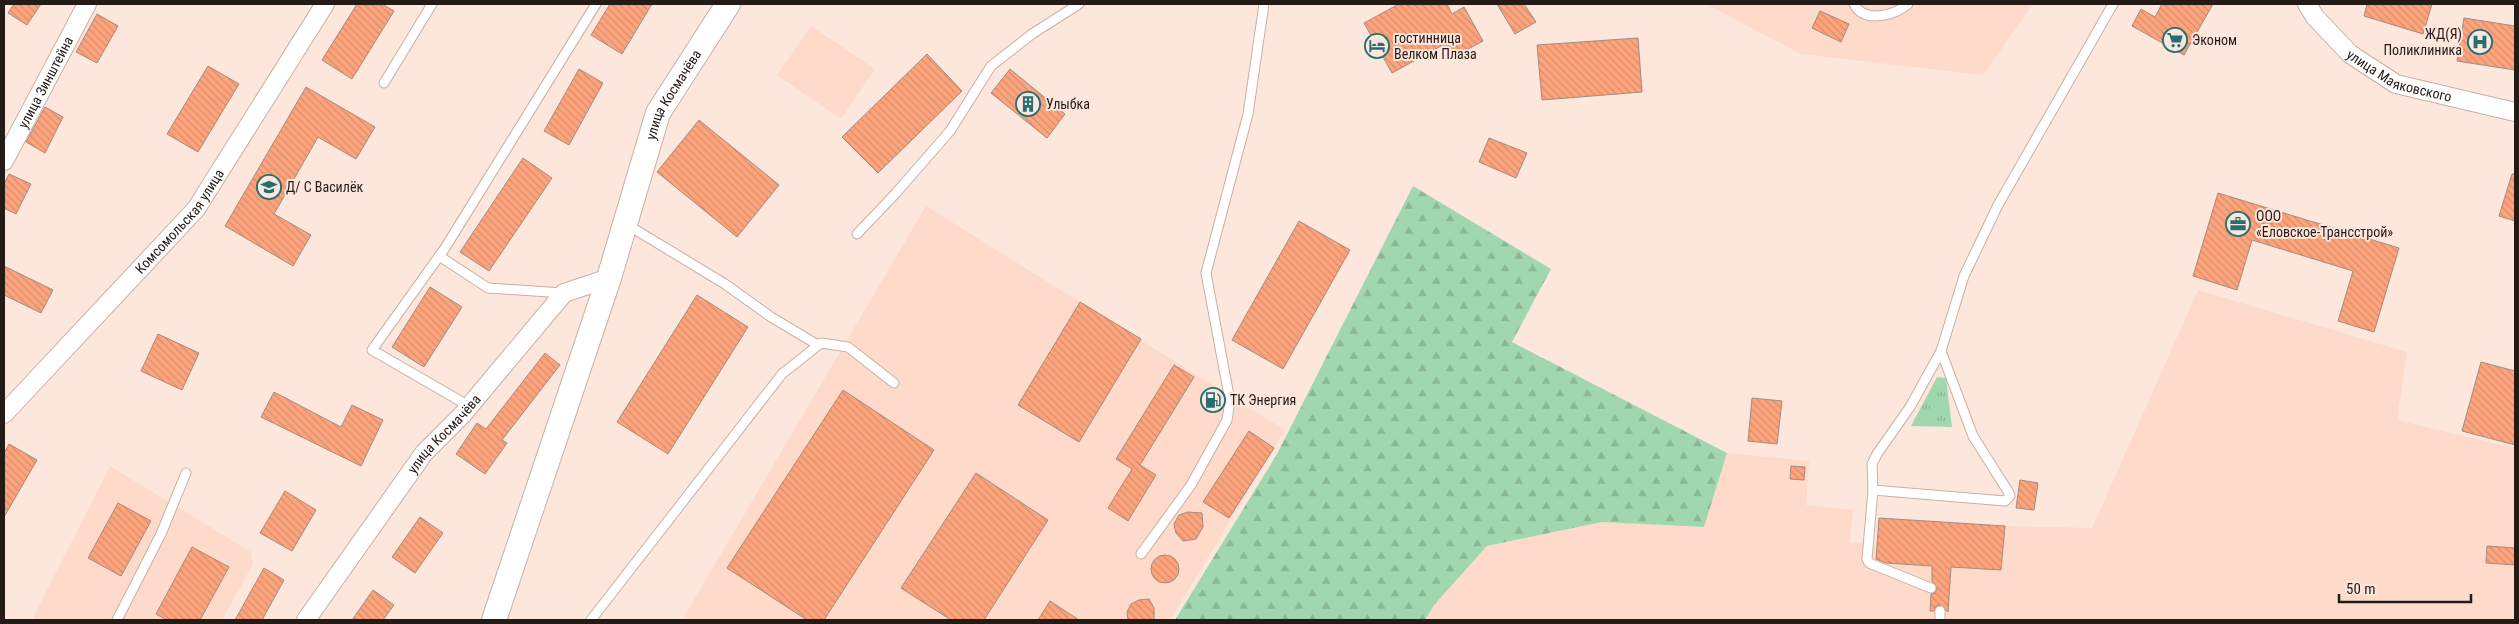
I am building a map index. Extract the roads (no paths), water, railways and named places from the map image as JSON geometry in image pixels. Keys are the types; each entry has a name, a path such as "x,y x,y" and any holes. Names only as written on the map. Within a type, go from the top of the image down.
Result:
{"main road":[{"name":"улица Космачёва","path":"494,620 609,278 658,112 728,4"}],"street":[{"name":"улица Зинштейна","path":"4,161 87,4"},
{"name":"Комсомольская улица","path":"4,414 196,209 325,4"},
{"name":"улица Маяковского","path":"2307,4 2315,17 2350,54 2396,84 2515,112"},
{"path":"564,292 609,278"},
{"name":"улица Космачёва","path":"306,620 424,453 469,406 564,292"}],"lane":[{"path":"384,83 432,4"},
{"path":"469,406 372,350 439,256 596,4"},
{"path":"857,234 896,193 950,130 991,66 1032,34 1079,4"},
{"path":"1141,554 1191,486 1227,420 1230,401 1206,273 1248,114 1264,4"},
{"path":"1854,4 1856,8 1871,16 1899,11 1908,4"},
{"path":"1931,588 1869,563 1868,551 1873,490 1872,464 1910,407 1941,351 1964,276 1998,205 2113,4"},
{"path":"625,224 725,284 771,317 818,345"},
{"path":"439,256 488,288 564,292"},
{"path":"591,620 782,374 818,345 821,343 848,347 894,383"},
{"path":"1873,490 2005,501 2010,496 1973,436 1941,351"},
{"path":"117,620 161,534 186,473"}],"place":[{"name":"Эконом","path":"2175,40"},
{"name":"ЖД(Я) Поликлиника","path":"2480,42"},
{"name":"гостинница Велком Плаза","path":"1377,46"},
{"name":"Улыбка","path":"1028,104"},
{"name":"Д/ С Василёк","path":"269,187"},
{"name":"ООО «Еловское-Трансстрой»","path":"2238,224"},
{"name":"ТК Энергия","path":"1213,400"}]}
